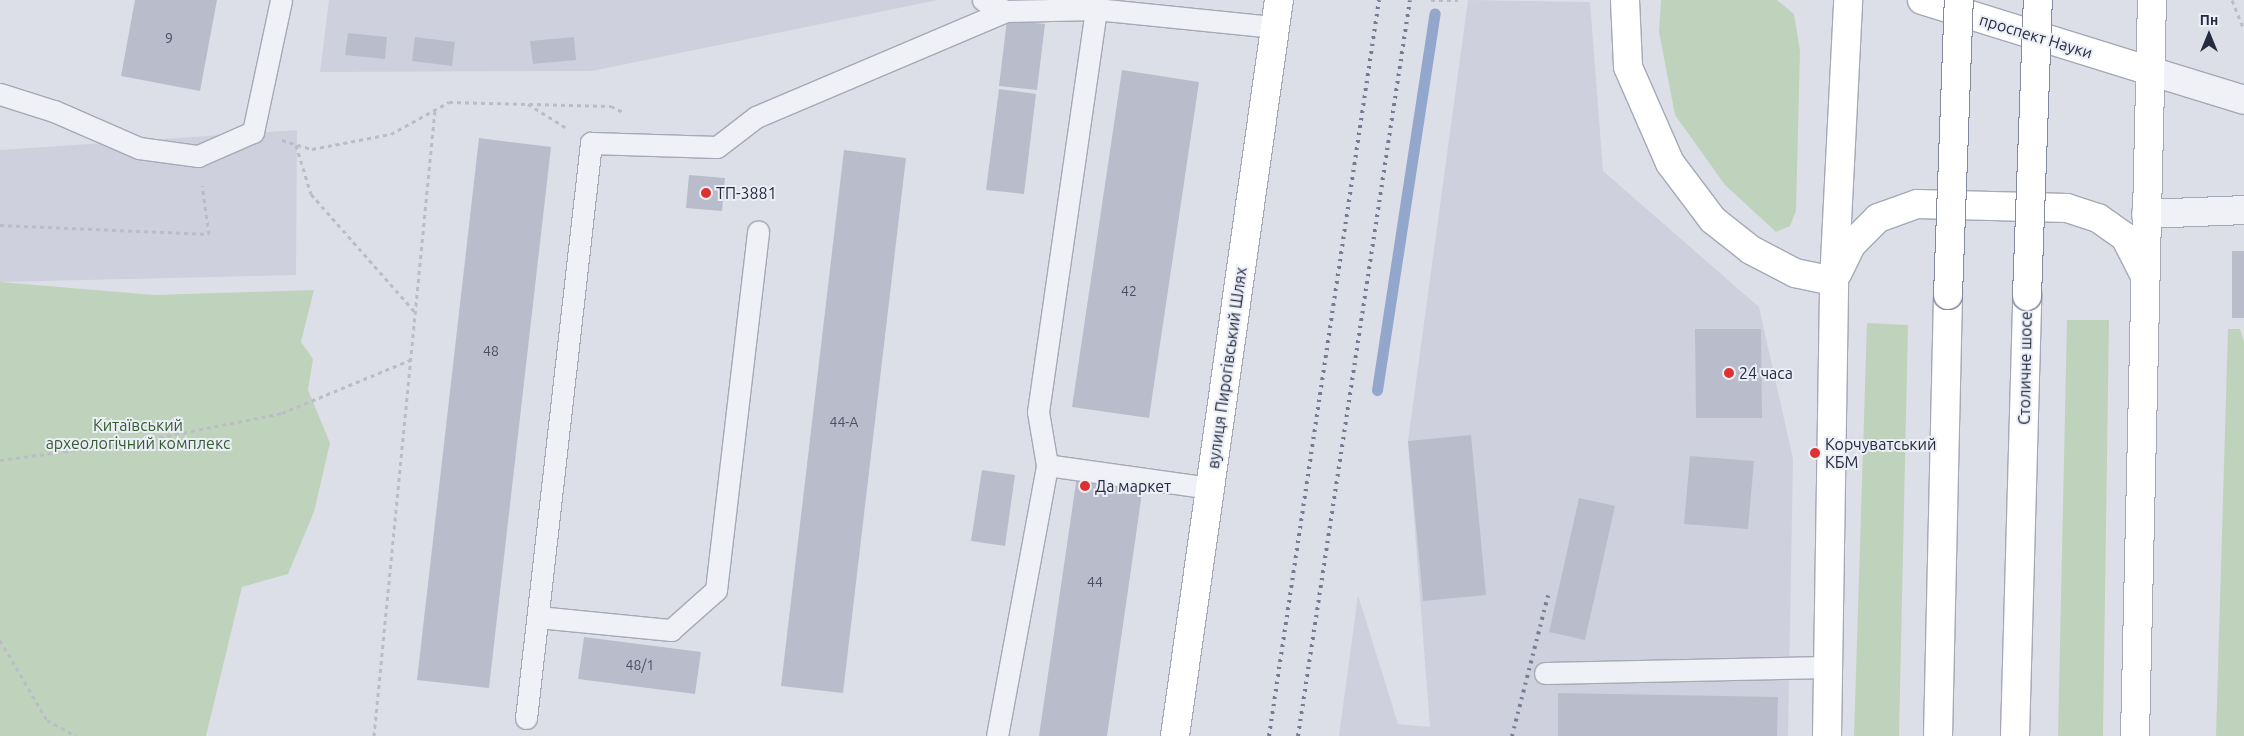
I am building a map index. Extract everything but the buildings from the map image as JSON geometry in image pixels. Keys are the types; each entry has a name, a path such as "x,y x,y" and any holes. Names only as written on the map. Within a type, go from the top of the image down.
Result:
{"main road":[{"name":"вулиця Пирогівський Шлях","path":"1174,736 1279,0"},
{"path":"1625,0 1628,67 1670,163 1713,220 1751,250 1795,273 1834,281"},
{"path":"1827,736 1834,281 1848,0"},
{"name":"проспект Науки","path":"1922,0 2150,71"},
{"path":"1938,736 1948,295 1959,0"},
{"name":"Столичне шосе","path":"2015,736 2026,296 2038,0"},
{"path":"2135,736 2152,0"},
{"path":"1834,281 1851,245 1878,218 1917,204 2067,208 2098,218 2125,237 2145,276"}],"street":[{"path":"2150,71 2244,100"},
{"path":"2146,214 2244,210"}],"lane":[{"path":"0,94 54,111 139,148 198,156 252,132 282,0"},
{"path":"982,0 1006,11"},
{"path":"997,736 1047,465 1038,412 1090,5"},
{"path":"526,718 591,143 717,146 756,117 1006,11 1090,5 1274,27"},
{"path":"538,617 671,630 716,590 758,231"},
{"path":"1047,465 1210,488"},
{"path":"1545,673 1828,667"}],"path":[{"path":"1432,0 1458,0"},
{"path":"2232,0 2244,29"},
{"path":"252,132 312,149 390,134 449,102 611,106 627,114"},
{"path":"528,104 591,143"},
{"path":"374,736 435,109"},
{"path":"296,144 311,194 415,312"},
{"path":"0,225 210,234 198,156"},
{"path":"0,460 136,442 282,413 410,360"},
{"path":"0,640 47,720 76,736"}],"shaded area":[{"path":"329,0 938,0 592,71 320,72"},
{"path":"1468,0 1590,2 1603,171 1759,307 1793,459 1788,736 1339,736 1358,595 1398,724 1430,727 1408,441"},
{"path":"297,130 296,275 0,282 0,150"}],"green space":[{"path":"1661,0 1777,0 1794,14 1800,51 1796,211 1790,226 1776,232 1725,185 1675,115 1659,32"},
{"name":"Китаївський археологічний комплекс","path":"0,282 154,295 314,290 301,342 313,359 308,390 330,443 314,512 288,574 242,587 206,736 0,736"},
{"path":"2067,320 2109,320 2103,736 2058,736"},
{"path":"1867,323 1908,325 1899,736 1854,736"},
{"path":"2228,329 2240,329 2244,342 2244,736 2216,736"}],"waterway":[{"path":"1377,390 1435,13"}],"railway":[{"path":"1269,736 1379,0"},
{"path":"1298,736 1410,0"},
{"path":"1512,736 1548,596"}],"place":[{"name":"ТП-3881","path":"706,193"},
{"name":"24 часа","path":"1729,373"},
{"name":"Корчуватський КБМ","path":"1815,453"},
{"name":"Да маркет","path":"1085,486"}]}
